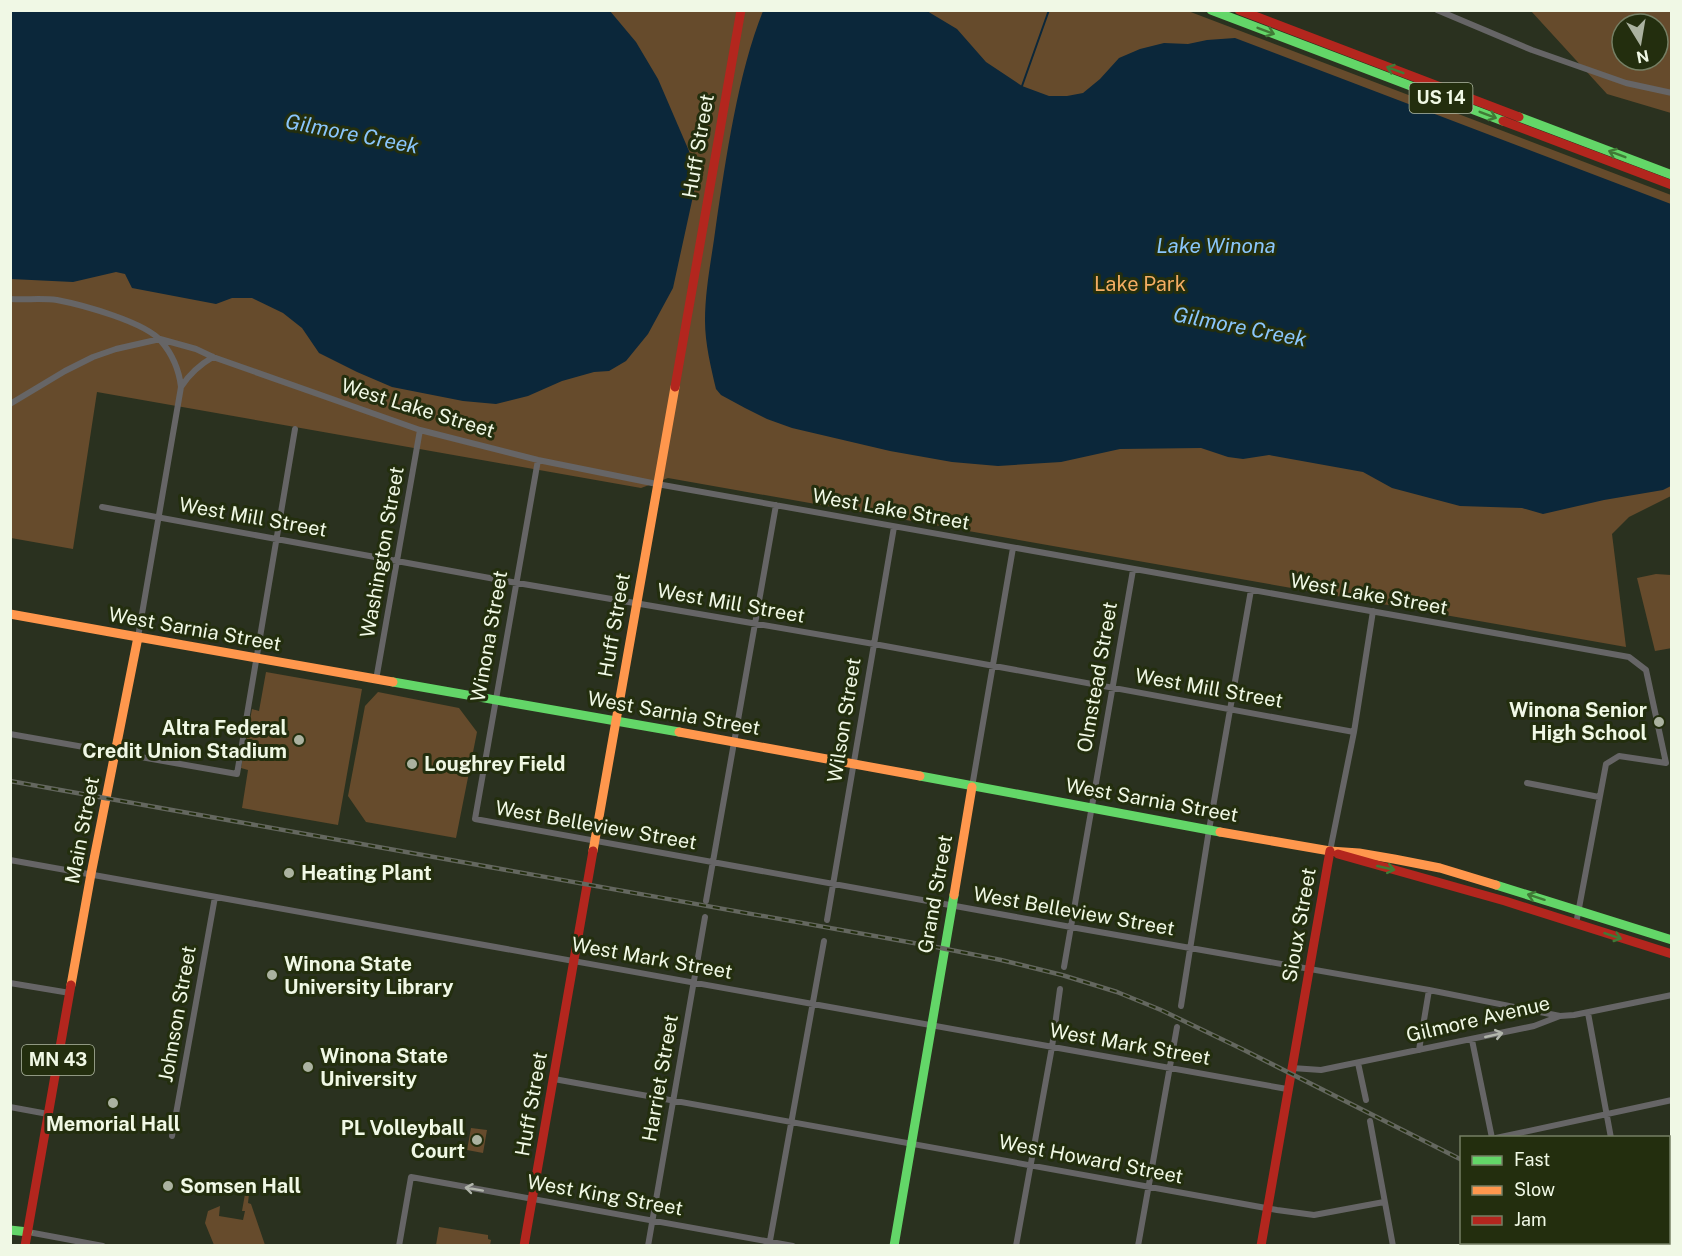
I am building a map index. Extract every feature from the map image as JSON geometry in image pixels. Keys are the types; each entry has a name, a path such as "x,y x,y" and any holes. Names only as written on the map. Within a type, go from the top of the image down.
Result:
{"main road":[{"name":"Huff Street","path":"524,1245 741,10"},
{"name":"US 14","path":"1211,10 1671,185"},
{"name":"US 14","path":"1239,10 1671,175"},
{"name":"West Sarnia Street","path":"10,614 734,742 1209,830 1440,868 1671,940"},
{"name":"Main Street","path":"25,1245 91,874 138,637"},
{"name":"Grand Street","path":"894,1245 972,786"},
{"name":"West Sarnia Street","path":"1330,851 1357,861 1411,873 1671,954"},
{"name":"Sioux Street","path":"1261,1245 1330,851"},
{"path":"10,1230 28,1232"}],"street":[{"path":"1437,10 1532,51 1626,83 1671,93"},
{"path":"10,299 56,300 92,309 144,328 160,339"},
{"name":"West Lake Street","path":"160,339 196,349 420,430 538,460 657,484 1133,570 1629,657 1646,670 1666,763 1619,756 1606,764 1599,797"},
{"path":"10,404 93,357 160,339"},
{"name":"Main Street","path":"138,637 181,387 176,361 160,339"},
{"path":"181,387 188,375 213,357"},
{"path":"10,734 237,774 295,429"},
{"name":"Washington Street","path":"376,680 420,430"},
{"name":"Winona Street","path":"475,819 538,460"},
{"path":"706,901 776,505"},
{"name":"West Mill Street","path":"102,507 874,644 1353,732"},
{"name":"Wilson Street","path":"827,920 894,526"},
{"name":"Grand Street","path":"972,786 1013,548"},
{"name":"Olmstead Street","path":"1064,967 1133,570"},
{"path":"1181,1006 1251,590"},
{"name":"Sioux Street","path":"1330,851 1373,611"},
{"path":"1527,783 1599,797 1576,924"},
{"name":"West Belleview Street","path":"475,819 593,842 1429,990 1560,1016"},
{"name":"West Mark Street","path":"10,860 1287,1089"},
{"name":"Johnson Street","path":"172,1136 215,897"},
{"name":"Harriet Street","path":"648,1245 671,1100 705,917"},
{"path":"770,1243 824,941"},
{"path":"10,983 70,993"},
{"path":"1016,1245 1052,1047 1060,988"},
{"path":"1419,1050 1429,990"},
{"name":"Gilmore Avenue","path":"1292,1068 1321,1070 1358,1063 1546,1023 1560,1016 1588,1013 1671,995"},
{"path":"1588,1013 1611,1136"},
{"path":"1138,1245 1177,1027"},
{"path":"1472,1040 1494,1136"},
{"path":"1358,1063 1366,1100"},
{"name":"West Howard Street","path":"554,1079 792,1123 911,1142 1147,1187 1314,1215 1384,1202"},
{"path":"1499,1136 1671,1100"},
{"path":"10,1107 48,1114"},
{"path":"1370,1121 1393,1245"},
{"name":"West King Street","path":"399,1245 411,1178 652,1219 770,1243 793,1245"},
{"path":"28,1232 103,1245"}],"green space":[{"name":"Lake Park","path":"10,11 1188,11 1671,195 1671,496 1629,517 1612,534 1626,647 668,478 641,488 97,392 73,549 11,538"},
{"path":"1531,11 1671,11 1671,113 1607,94"},
{"path":"1656,574 1671,575 1672,648 1655,651 1637,578"},
{"name":"Altra Federal Credit Union Stadium","path":"266,672 362,689 338,825 242,808 248,770 241,768 252,709 259,711"},
{"name":"Loughrey Field","path":"378,692 459,708 477,732 456,838 366,822 348,796 365,706"},
{"name":"PL Volleyball Court","path":"471,1128 487,1130 483,1153 467,1150"},
{"path":"245,1194 249,1194 248,1203 251,1204 265,1245 214,1245 205,1223 208,1211 220,1206 219,1216 243,1220"},
{"path":"439,1227 488,1235 488,1239 491,1240 490,1245 436,1245"}],"water":[{"name":"Gilmore Creek","path":"10,11 610,11 636,42 658,79 689,151 695,187 673,288 648,334 626,361 609,371 594,372 562,381 528,396 496,404 463,401 392,387 357,372 319,353 302,328 283,313 252,298 232,298 216,304 132,288 125,274 116,272 73,282 11,279"},
{"name":"Lake Winona","path":"763,11 927,11 957,29 986,62 1022,86 1049,96 1083,93 1100,79 1119,58 1140,49 1164,43 1188,44 1235,38 1671,204 1671,486 1663,490 1543,514 1522,508 1460,506 1392,488 1363,472 1269,455 1243,459 1228,457 1201,448 1120,449 1061,462 998,466 952,462 890,451 792,428 745,408 721,395 716,389 707,347 705,309 734,116 754,35"}],"waterway":[{"path":"1022,86 1049,10"}],"railway":[{"path":"10,781 936,947 1062,975 1117,992 1161,1010 1460,1159"}],"traffic: fast":[{"path":"1211,10 1503,121"},
{"path":"1519,117 1672,175"},
{"path":"393,682 679,732"},
{"path":"920,776 1220,832"},
{"path":"1496,885 1672,940"},
{"path":"894,1246 954,895"},
{"path":"10,1230 28,1232"}],"traffic: slow":[{"path":"593,851 675,387"},
{"path":"10,614 138,637 71,985"},
{"path":"138,637 393,682"},
{"path":"679,732 920,776"},
{"path":"954,895 972,787"},
{"path":"1220,832 1330,851 1394,859 1440,868 1496,885"}],"traffic: jam":[{"path":"675,387 741,10"},
{"path":"1239,10 1519,117"},
{"path":"1503,121 1672,185"},
{"path":"524,1246 593,851"},
{"path":"1261,1246 1330,851"},
{"path":"1338,854 1505,901 1672,954"},
{"path":"25,1246 71,985"}],"place":[{"name":"Winona Senior High School","path":"1659,722"},
{"name":"Altra Federal Credit Union Stadium","path":"299,740"},
{"name":"Loughrey Field","path":"412,764"},
{"name":"Heating Plant","path":"289,873"},
{"name":"Winona State University Library","path":"272,975"},
{"name":"Winona State University","path":"308,1067"},
{"name":"Memorial Hall","path":"113,1103"},
{"name":"PL Volleyball Court","path":"477,1140"},
{"name":"Somsen Hall","path":"168,1186"}]}
